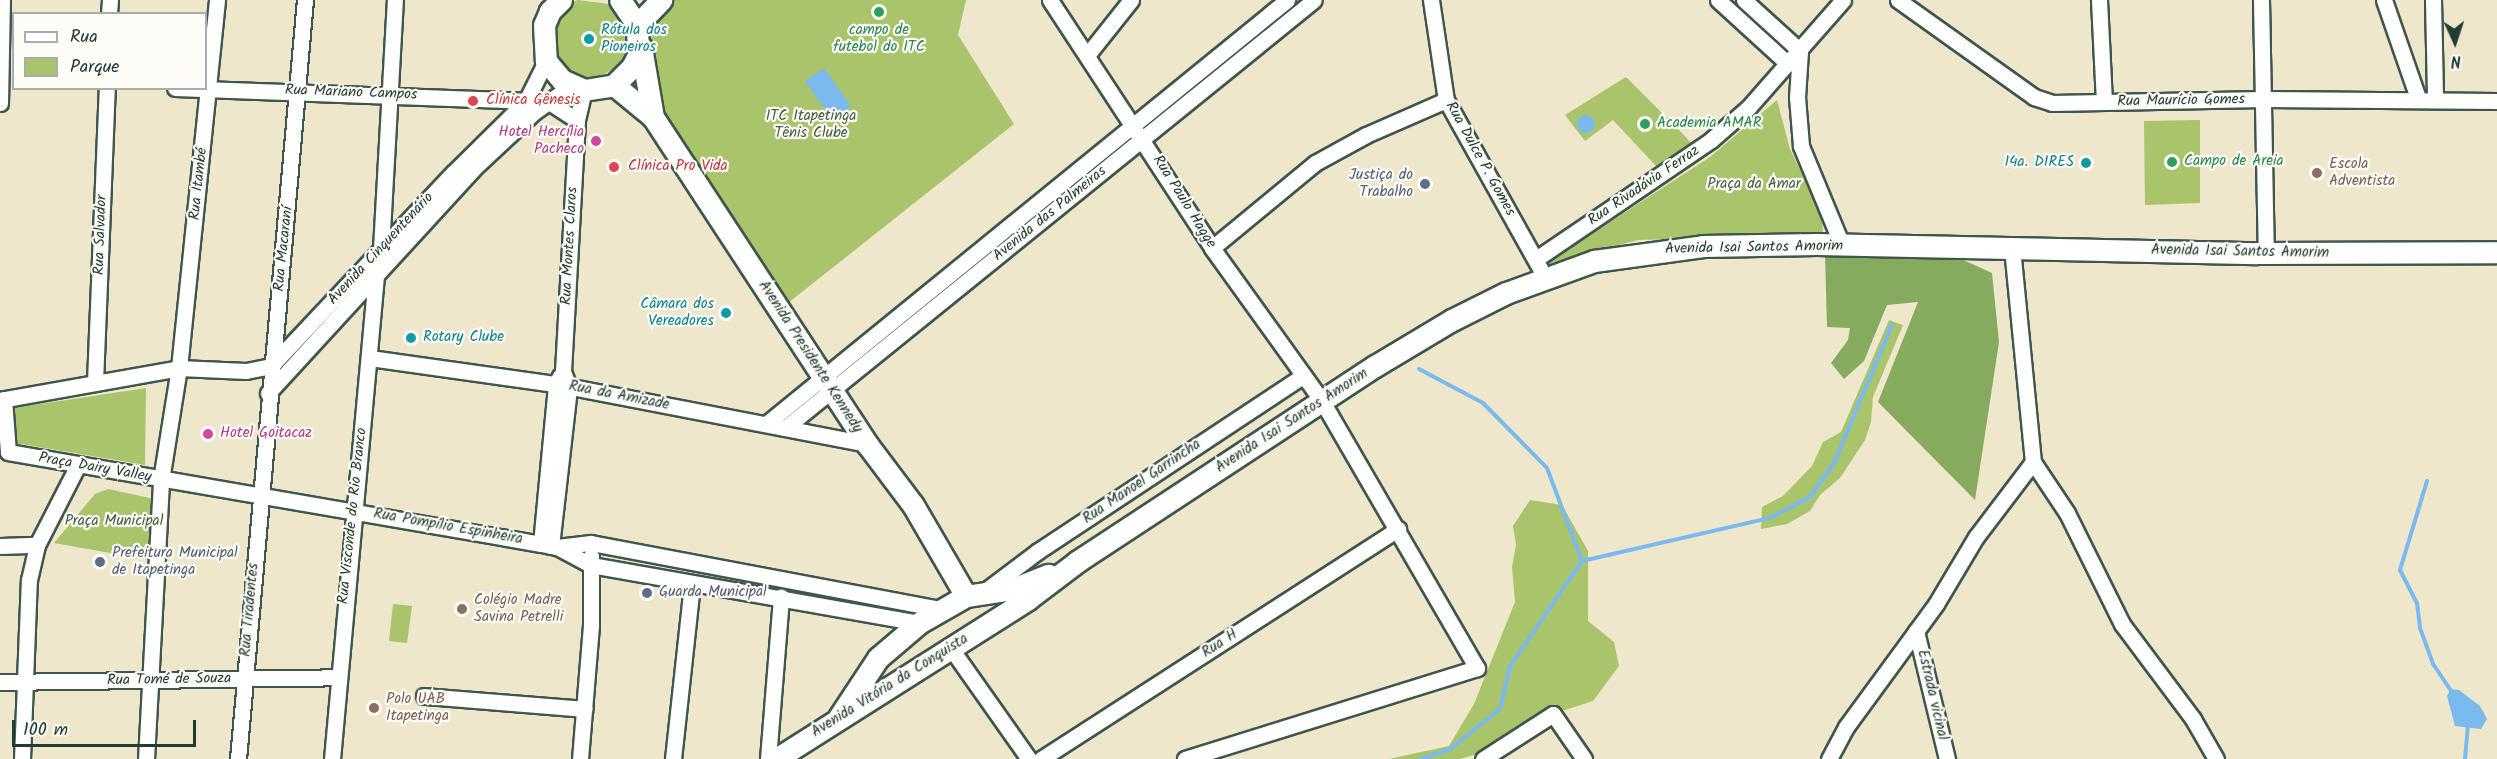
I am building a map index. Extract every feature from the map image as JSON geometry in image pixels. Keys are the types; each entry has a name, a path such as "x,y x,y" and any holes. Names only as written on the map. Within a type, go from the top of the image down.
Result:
{"main road":[{"path":"620,0 639,33"},
{"path":"552,4 543,38 546,61 554,74 578,88 614,85 632,67 639,33 661,0"},
{"name":"Avenida Presidente Kennedy","path":"639,33 653,117"},
{"name":"Avenida Presidente Kennedy","path":"614,85 653,117 867,444 977,593 994,621"},
{"name":"Avenida Isai Santos Amorim","path":"973,633 994,621 1078,561 1322,401 1540,268 1657,250 1842,245 2266,253 2497,252"},
{"path":"839,717 878,658 919,623 941,609 977,593 1013,589 1078,561"},
{"name":"Avenida Vitória da Conquista","path":"777,759 839,717 973,633"}],"street":[{"path":"0,103 2,0"},
{"name":"Rua Itambé","path":"180,368 217,0"},
{"name":"Rua Macaraní","path":"260,497 268,393 299,91 305,0"},
{"path":"381,249 395,0"},
{"name":"Rua Paulo Hagge","path":"1050,0 1144,139 1212,248 1322,401"},
{"path":"1088,54 1131,0"},
{"name":"Avenida das Palmeiras","path":"785,428 827,381 1133,124 1287,0"},
{"name":"Avenida das Palmeiras","path":"766,424 827,381 1144,139 1314,0"},
{"name":"Rua Dulce P. Gomes","path":"1431,0 1446,100 1540,268"},
{"path":"1718,0 1795,59"},
{"path":"1744,0 1795,59 1801,146 1842,245"},
{"name":"Rua Rivadávia Ferraz","path":"1540,268 1711,140 1795,59 1843,0"},
{"name":"Rua Maurício Gomes","path":"1898,0 2034,97 2052,103 2264,99 2497,100"},
{"path":"2099,0 2104,102"},
{"path":"2261,0 2266,253"},
{"path":"2384,0 2418,98"},
{"path":"2433,0 2435,99"},
{"name":"Avenida Cinquentenário","path":"271,366 381,249 526,101 546,61"},
{"name":"Avenida Cinquentenário","path":"268,393 480,163 526,118 549,102 578,88"},
{"name":"Rua Montes Claros","path":"549,545 563,381 578,88"},
{"name":"Rua Salvador","path":"95,382 107,90"},
{"name":"Rua Mariano Campos","path":"208,90 389,94 526,101"},
{"path":"1212,248 1315,163 1366,135 1446,100"},
{"path":"549,102 577,120"},
{"path":"2012,248 2033,462 2067,513 2122,624 2193,719 2216,759"},
{"name":"Rua Visconde do Rio Branco","path":"332,759 376,274"},
{"name":"Rua da Amizade","path":"370,358 563,381 867,444"},
{"path":"180,368 246,371 271,366"},
{"name":"Praça Dairy Valley","path":"180,368 162,480 4,452 2,399 180,368"},
{"name":"Rua Manoel Garrincha","path":"977,593 1302,376"},
{"path":"1185,759 1477,668 1322,401"},
{"path":"1829,759 1846,727 1916,631 1976,537 2033,462"},
{"path":"22,759 29,580 37,545 78,465"},
{"path":"146,759 153,680 162,480"},
{"name":"Rua Pompílio Espinheira","path":"162,480 260,497 353,509 549,545 591,543 941,609"},
{"name":"Rua Tiradentes","path":"238,759 260,497"},
{"name":"Rua H","path":"1041,759 1398,529"},
{"path":"580,759 591,543"},
{"path":"0,546 37,545"},
{"name":"Rua Pompílio Espinheira","path":"549,545 591,565 919,623"},
{"path":"673,759 692,583"},
{"path":"768,759 781,597"},
{"name":"Estrada vicinal","path":"1916,631 1947,759"},
{"path":"950,646 1029,759"},
{"name":"Rua Tomé de Souza","path":"0,682 338,677"},
{"path":"424,696 584,709"},
{"path":"1483,759 1553,714 1584,759"}],"green space":[{"name":"Rótula dos Pioneiros","path":"578,0 609,4 627,26 629,42 623,62 597,79 580,80 555,66 550,35 564,5"},
{"name":"ITC Itapetinga Tênis Clube","path":"665,0 966,0 958,35 1014,124 783,307 651,111 643,46"},
{"name":"Academia AMAR","path":"1626,77 1692,144 1656,166 1613,120 1585,141 1565,115"},
{"name":"Praça da Amar","path":"1777,100 1790,149 1822,215 1823,235 1638,240 1544,265 1710,157"},
{"name":"Campo de Areia","path":"2200,120 2200,203 2145,205 2144,121"},
{"path":"1825,255 1932,256 1961,259 1992,273 1999,342 1975,500 1878,402 1918,302 1887,305 1864,361 1844,379 1831,363 1848,340 1850,328 1827,327"},
{"path":"1889,320 1903,325 1873,397 1871,422 1865,440 1840,478 1820,495 1810,511 1787,524 1761,529 1762,507 1783,496 1812,466 1823,442 1841,432"},
{"path":"146,388 145,465 9,442 7,409"},
{"name":"Praça Municipal","path":"108,489 155,499 150,560 54,543 95,494"},
{"path":"1530,500 1562,505 1588,551 1588,621 1614,642 1619,666 1593,701 1553,714 1480,753 1460,759 1389,759 1449,746 1474,704 1515,602 1512,567 1516,545 1513,526"},
{"path":"393,604 412,606 407,643 389,641"}],"water":[{"path":"824,68 851,106 832,119 805,81"},
{"path":"1586,115 1592,118 1595,124 1592,130 1586,133 1580,130 1577,124 1580,118"},
{"path":"2451,689 2459,690 2480,706 2487,719 2481,729 2455,726 2447,696"}],"waterway":[{"path":"1582,561 1770,518 1810,497 1834,463 1892,325"},
{"path":"1419,369 1483,403 1547,468 1582,561 1510,666 1500,709 1450,749 1421,759"},
{"path":"2427,481 2400,570 2417,603 2420,628 2433,664 2452,692"},
{"path":"2465,759 2468,725"}],"place":[{"name":"campo de futebol do ITC","path":"879,12"},
{"name":"Rótula dos Pioneiros","path":"589,39"},
{"name":"Clínica Gênesis","path":"473,101"},
{"name":"Academia AMAR","path":"1645,124"},
{"name":"Hotel Hercília Pacheco","path":"596,141"},
{"name":"Campo de Areia","path":"2172,162"},
{"name":"14a. DIRES","path":"2086,163"},
{"name":"Clínica Pro Vida","path":"614,167"},
{"name":"Escola Adventista","path":"2317,173"},
{"name":"Justiça do Trabalho","path":"1425,184"},
{"name":"Câmara dos Vereadores","path":"726,313"},
{"name":"Rotary Clube","path":"411,338"},
{"name":"Hotel Goitacaz","path":"208,434"},
{"name":"Prefeitura Municipal de Itapetinga","path":"100,562"},
{"name":"Guarda Municipal","path":"647,593"},
{"name":"Colégio Madre Savina Petrelli","path":"462,609"},
{"name":"Polo UAB Itapetinga","path":"374,708"}]}
